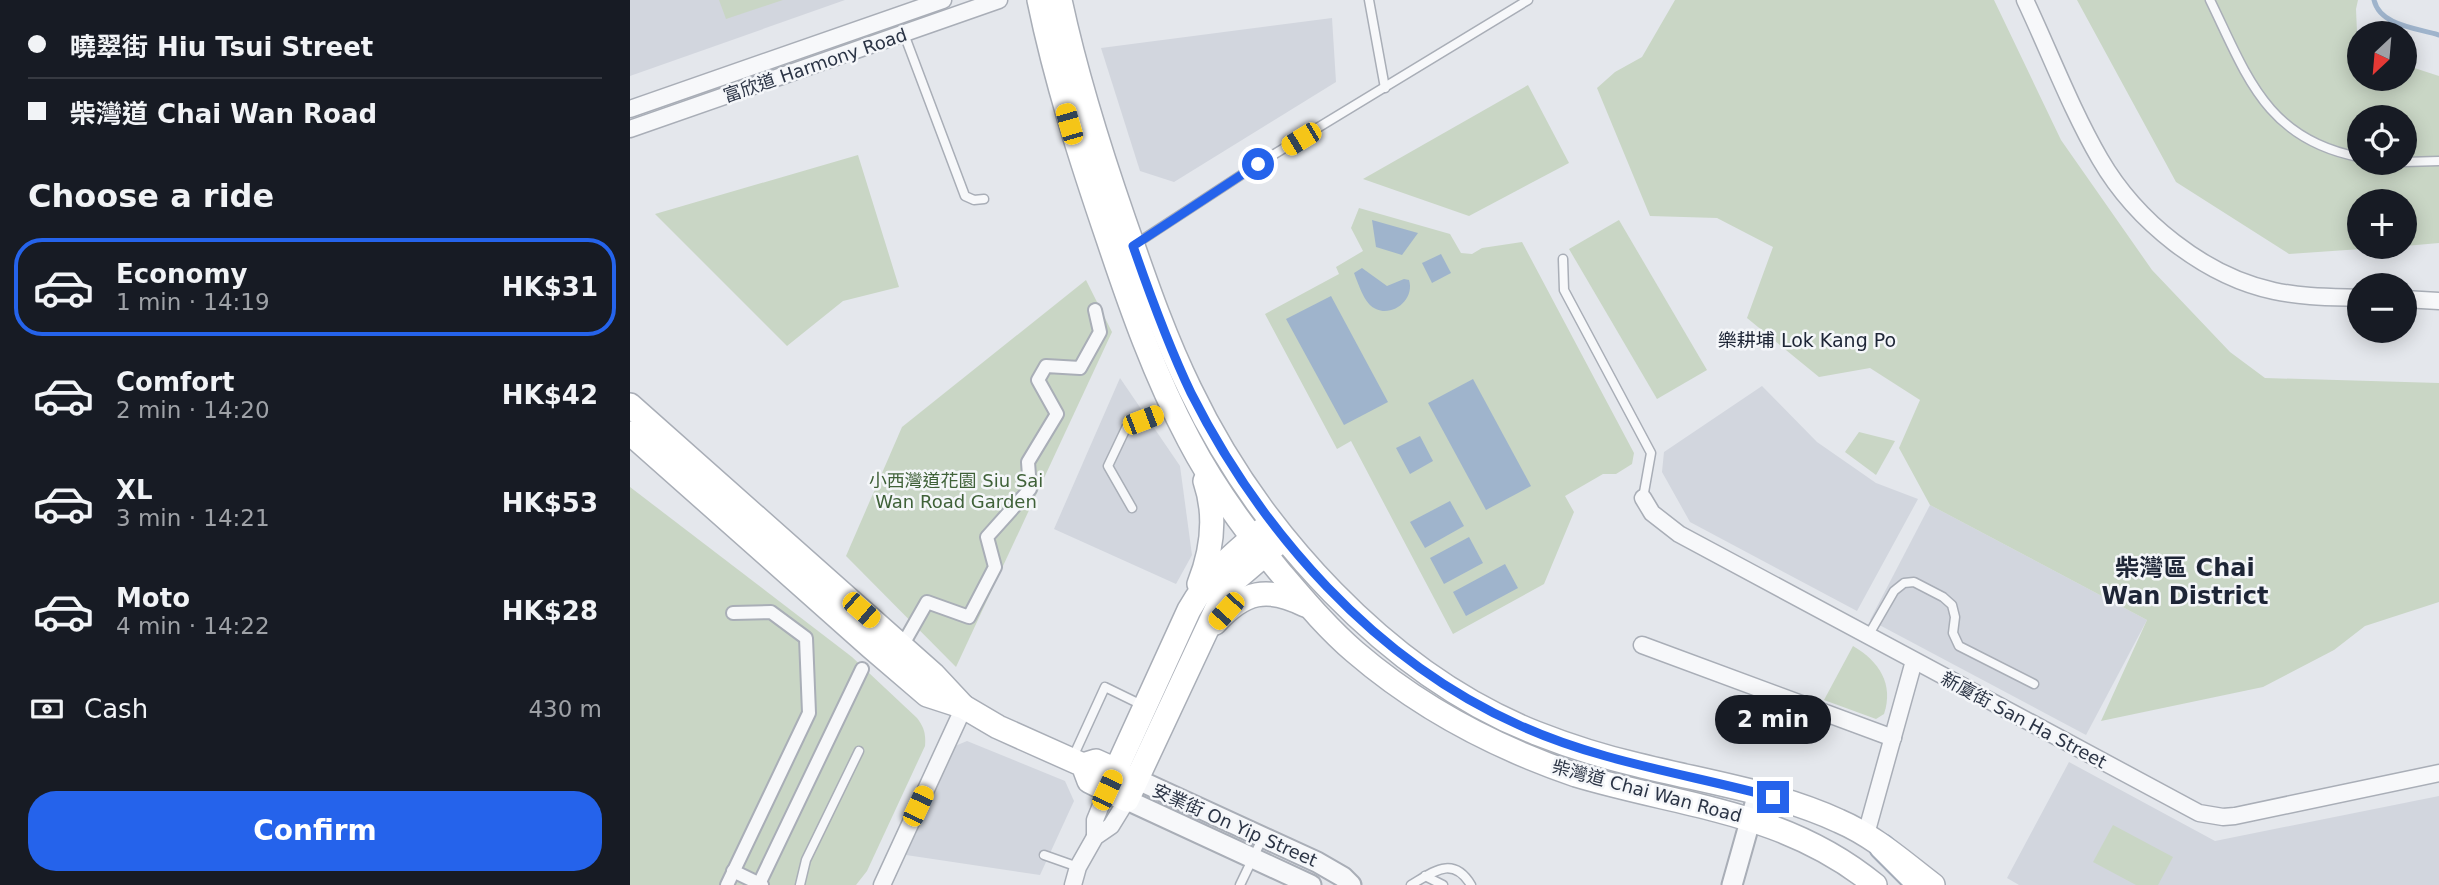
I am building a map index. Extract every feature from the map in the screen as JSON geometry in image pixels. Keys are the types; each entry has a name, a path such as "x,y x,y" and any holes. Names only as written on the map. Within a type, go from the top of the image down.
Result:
{"main road":[{"path":"1039,0 1069,124 1123,251"},
{"path":"1060,0 1123,251 1130,308 1189,440 1207,485 1212,508 1210,550 1189,610 1145,706 1121,785"},
{"name":"柴灣道 Chai Wan Road","path":"1123,251 1217,441 1279,529 1324,582 1383,639 1435,679 1519,725 1596,754 1758,793 1814,810 1874,840 1933,885"},
{"path":"630,405 902,646 964,707"},
{"path":"630,433 927,695 964,707 998,727 1077,762 1089,781 1121,785"},
{"name":"柴灣道 Chai Wan Road","path":"1189,440 1226,502 1259,546 1311,608 1354,651 1382,673 1492,741 1576,775 1750,819 1791,833 1821,847 1875,885"},
{"path":"1189,610 1216,569 1259,546 1279,529"},
{"path":"1121,785 1228,588 1259,546"},
{"path":"1204,635 1226,611 1256,594 1283,595 1311,608"},
{"path":"1874,840 1920,885"}],"street":[{"name":"富欣道 Harmony Road","path":"630,108 943,0"},
{"name":"富欣道 Harmony Road","path":"630,129 999,0"},
{"path":"2025,0 2100,159 2141,212 2177,244 2221,271 2245,282 2302,296 2347,298"},
{"path":"2417,300 2439,301"},
{"path":"902,646 927,602 969,617 995,566 987,537 1030,489 1028,462 1056,414 1038,380 1046,366 1080,368 1100,332 1095,310"},
{"name":"新廈街 San Ha Street","path":"1643,498 1658,518 1679,534 2187,808 2211,816 2235,816 2439,773"},
{"path":"727,885 809,713 806,638 771,612 733,614"},
{"path":"1642,645 1893,738"},
{"path":"1874,840 1893,738 1914,661"},
{"path":"733,871 760,884 862,669"},
{"path":"882,885 964,707"},
{"path":"1095,837 1095,820 1121,785"},
{"path":"1073,885 1077,867 1095,837 1111,826 1121,785"},
{"name":"安業街 On Yip Street","path":"1121,785 1263,837 1331,869 1351,885"},
{"name":"安業街 On Yip Street","path":"1121,785 1311,885"},
{"path":"1732,885 1758,793"}],"lane":[{"path":"1369,0 1385,88"},
{"path":"1123,251 1258,164 1528,0"},
{"path":"2210,0 2250,82 2276,116 2302,136 2347,153"},
{"path":"904,34 965,196 974,200 984,199"},
{"path":"2417,162 2439,161"},
{"path":"1563,259 1564,290 1651,453 1643,498"},
{"path":"1132,508 1108,466 1127,426 1173,408"},
{"path":"1868,636 1894,590 1904,583 1914,582 1950,602 1954,612 1954,638 1959,646 2034,684"},
{"path":"1077,762 1105,687 1145,706"},
{"path":"800,885 806,860 859,751"},
{"path":"1241,885 1263,837"},
{"path":"1044,855 1077,867"},
{"path":"1420,882 1444,868 1454,869 1465,875 1471,885"},
{"path":"1420,882 1443,885"}],"shaded area":[{"path":"630,0 845,0 630,76"},
{"path":"1332,18 1336,82 1174,182 1140,171 1101,48"},
{"path":"1120,378 1180,466 1192,555 1176,584 1054,529"},
{"path":"1762,386 1817,442 1876,483 1918,499 1857,611 1690,522 1662,472 1664,452"},
{"path":"1930,505 2147,620 2086,735 1870,620"},
{"path":"967,741 1065,781 1074,801 1040,875 906,855 955,746"},
{"path":"2069,762 2215,841 2439,796 2439,885 2019,885 2007,878"}],"green space":[{"path":"719,0 783,0 726,19"},
{"path":"1675,0 1994,0 2061,140 2152,270 2230,352 2265,378 2439,383 2439,602 2365,626 2334,650 2263,687 2101,721 2147,620 1930,505 1899,448 1920,400 1870,368 1819,377 1747,318 1773,247 1717,218 1650,216 1597,88 1615,72 1642,57"},
{"path":"2077,0 2358,0 2357,21 2347,21 2347,91 2417,91 2417,69 2439,76 2439,243 2417,245 2417,189 2347,189 2347,250 2289,254 2176,182"},
{"path":"1528,85 1569,163 1469,216 1363,179"},
{"path":"858,155 899,287 843,301 787,346 655,214"},
{"path":"1359,208 1450,234 1461,253 1472,254 1482,248 1522,242 1634,453 1632,464 1616,474 1603,474 1565,496 1574,512 1544,584 1453,634 1351,441 1337,449 1265,314 1339,274 1336,267 1363,251 1351,228"},
{"path":"1619,220 1707,370 1657,399 1569,249"},
{"name":"小西灣道花園 Siu Sai Wan Road Garden","path":"1086,280 1112,332 956,667 846,556 902,427"},
{"path":"1859,432 1895,441 1876,475 1845,452"},
{"path":"630,487 852,657 921,724 925,734 925,746 867,871 856,885 630,885"},
{"path":"1853,646 1877,666 1885,683 1887,703 1884,714 1876,719 1824,700"},
{"path":"2113,825 2173,857 2158,885 2136,885 2093,862"}],"water":[{"path":"1372,220 1418,233 1402,255 1376,247"},
{"path":"1441,254 1451,273 1432,283 1422,263"},
{"path":"1362,268 1387,286 1404,279 1409,280 1410,288 1404,302 1391,310 1383,311 1369,304 1354,273"},
{"path":"1331,296 1388,402 1344,425 1286,319"},
{"path":"1473,379 1531,486 1486,510 1428,403"},
{"path":"1420,436 1433,461 1410,474 1396,448"},
{"path":"1450,501 1464,526 1425,548 1410,522"},
{"path":"1469,537 1483,563 1444,584 1430,558"},
{"path":"1505,564 1518,588 1466,616 1453,592"}],"waterway":[{"path":"2374,0 2378,9 2391,21 2439,35"}],"district":[{"name":"樂耕埔 Lok Kang Po","path":"1807,340"},
{"name":"柴灣區 Chai Wan District","path":"2185,582"}],"route":[{"path":"1258,164 1133,246 1160,322 1196,402 1217,441 1284,537 1324,582 1383,639 1435,679 1468,699 1519,725 1596,754 1773,797"}]}
